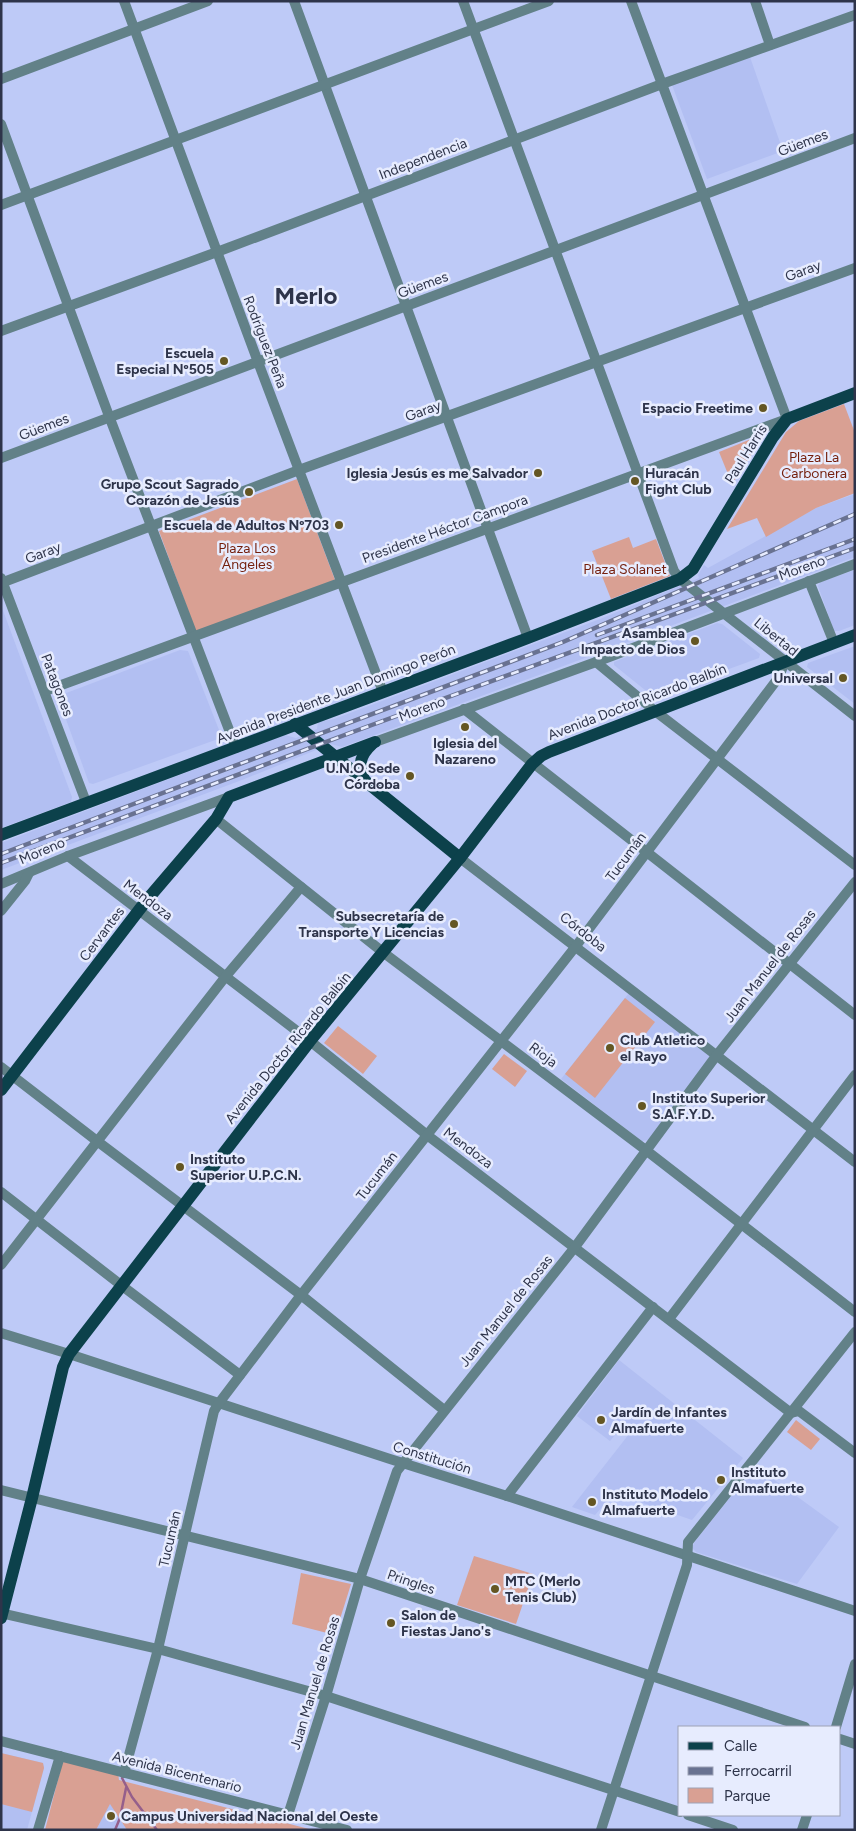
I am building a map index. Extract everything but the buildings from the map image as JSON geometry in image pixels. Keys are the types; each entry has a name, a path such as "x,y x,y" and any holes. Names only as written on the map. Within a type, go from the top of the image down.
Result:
{"main road":[{"name":"Presidente Héctor Campora","path":"787,419 855,393"},
{"name":"Paul Harris","path":"680,579 693,568 773,437 787,419"},
{"name":"Avenida Presidente Juan Domingo Perón","path":"1,835 528,638 680,579"},
{"path":"785,661 855,635"},
{"name":"Avenida Doctor Ricardo Balbín","path":"2,1615 63,1367 69,1354 310,1041 384,953 532,764 549,752 785,661"},
{"name":"Córdoba","path":"295,724 460,858"},
{"path":"365,781 360,772 360,760 365,750 375,742"},
{"name":"Moreno","path":"229,797 375,742"},
{"name":"Cervantes","path":"1,1090 140,910 216,819 229,797"}],"street":[{"name":"Rodríguez Peña","path":"124,1 383,692"},
{"path":"1,79 208,1"},
{"path":"294,1 528,638"},
{"path":"463,1 674,571 680,579"},
{"path":"1,205 176,142 550,1"},
{"path":"631,1 787,419"},
{"path":"755,1 770,45"},
{"name":"Independencia","path":"1,331 217,252 662,84 855,14"},
{"path":"1,124 109,416 236,748"},
{"name":"Güemes","path":"1,458 855,138"},
{"name":"Garay","path":"2,581 746,306 855,268"},
{"name":"Presidente Héctor Campora","path":"45,691 194,638 787,419"},
{"name":"Moreno","path":"375,742 596,662 855,564"},
{"name":"Libertad","path":"680,579 855,716"},
{"name":"Patagones","path":"2,581 86,802"},
{"path":"809,581 834,642"},
{"name":"Tucumán","path":"124,1773 158,1649 214,1411 301,1295 576,946 779,677 785,661"},
{"path":"596,662 656,711 855,865"},
{"path":"464,709 855,1016"},
{"name":"Moreno","path":"1,884 29,874 68,856 229,797"},
{"name":"Rioja","path":"216,819 384,953 648,1151 855,1312"},
{"name":"Mendoza","path":"68,856 310,1041 427,1135 791,1413 799,1411 855,1453"},
{"name":"Córdoba","path":"460,858 855,1162"},
{"path":"1,911 29,874"},
{"name":"Juan Manuel de Rosas","path":"288,1815 326,1696 360,1579 396,1474 444,1410 575,1247 648,1151 716,1056 855,882"},
{"path":"1,1265 226,976 301,887"},
{"path":"1,1067 301,1295 444,1410"},
{"path":"669,1319 855,1075"},
{"path":"1,1192 120,1286 240,1375"},
{"path":"507,1496 653,1307"},
{"path":"601,1830 652,1678 687,1565 688,1542 855,1332"},
{"name":"Constitución","path":"1,1333 687,1556 853,1607"},
{"name":"Pringles","path":"1,1490 360,1579 652,1678 802,1726"},
{"path":"2,1615 158,1649 326,1696 678,1811"},
{"path":"836,1726 855,1664"},
{"path":"841,1739 855,1744"},
{"name":"Avenida Bicentenario","path":"1,1741 346,1830"},
{"path":"38,1830 60,1756"},
{"path":"691,1816 733,1830"},
{"path":"802,1830 807,1816"}],"shaded area":[{"path":"750,57 783,151 707,179 672,85"},
{"path":"855,494 855,557 342,747 331,744 242,780 1,870 1,843 285,735 296,738 317,729 318,722 334,719 600,619 699,578 698,575 704,565 708,568 816,508"},
{"path":"855,570 855,625 834,631 818,586 820,582"},
{"path":"1,605 72,797 71,802 1,828"},
{"path":"717,623 722,624 760,654 759,658 658,695 650,694 614,665 614,662"},
{"path":"855,646 855,704 807,667 808,663"},
{"path":"180,650 188,651 221,735 218,739 93,784 89,783 59,700 61,695"},
{"path":"629,993 710,1054 711,1062 649,1140 642,1141 561,1079"},
{"path":"619,1360 743,1458 692,1520 614,1493 595,1515 572,1507 633,1429 625,1423 610,1441 577,1416"},
{"path":"755,1466 839,1527 797,1584 696,1552 692,1548"},
{"path":"1,1753 43,1763 44,1768 27,1830 1,1830"},
{"name":"Campus Universidad Nacional del Oeste","path":"110,1803 127,1830 96,1830"}],"green space":[{"name":"Plaza La Carbonera","path":"844,404 855,433 855,493 816,508 766,537 757,518 727,529 786,432 799,421"},
{"path":"766,433 732,484 719,452"},
{"name":"Plaza Los Ángeles","path":"297,479 335,580 196,632 159,531"},
{"name":"Plaza Solanet","path":"629,537 633,548 656,539 670,576 611,599 592,551"},
{"name":"Club Atletico el Rayo","path":"625,998 655,1022 595,1098 565,1074"},
{"path":"338,1026 377,1056 363,1074 324,1043"},
{"path":"504,1054 527,1071 515,1087 492,1069"},
{"path":"796,1420 820,1439 811,1450 787,1432"},
{"name":"MTC (Merlo Tenis Club)","path":"474,1556 533,1574 516,1624 457,1605"},
{"path":"301,1573 351,1584 335,1635 292,1624"},
{"path":"1,1753 43,1763 44,1768 32,1812 1,1804"},
{"path":"65,1760 118,1773 119,1780 313,1830 127,1830 110,1804 96,1830 45,1830 62,1764"}],"waterway":[{"path":"122,1778 132,1797 157,1830"},
{"path":"115,1830 120,1818 126,1788"}],"railway":[{"path":"1,854 563,642 855,514"},
{"path":"597,635 855,539"},
{"path":"1,863 855,548"}],"place":[{"name":"Escuela Especial Nº505","path":"224,361"},
{"name":"Espacio Freetime","path":"763,408"},
{"name":"Iglesia Jesús es me Salvador","path":"538,473"},
{"name":"Huracán Fight Club","path":"635,481"},
{"name":"Grupo Scout Sagrado Corazón de Jesús","path":"249,492"},
{"name":"Escuela de Adultos Nº703","path":"339,525"},
{"name":"Asamblea Impacto de Dios","path":"695,641"},
{"name":"Universal","path":"843,678"},
{"name":"Iglesia del Nazareno","path":"465,727"},
{"name":"U.N.O Sede Córdoba","path":"410,776"},
{"name":"Subsecretaría de Transporte Y Licencias","path":"454,924"},
{"name":"Club Atletico el Rayo","path":"610,1048"},
{"name":"Instituto Superior S.A.F.Y.D.","path":"642,1106"},
{"name":"Instituto Superior U.P.C.N.","path":"180,1167"},
{"name":"Jardín de Infantes Almafuerte","path":"601,1420"},
{"name":"Instituto Almafuerte","path":"721,1480"},
{"name":"Instituto Modelo Almafuerte","path":"592,1502"},
{"name":"MTC (Merlo Tenis Club)","path":"495,1589"},
{"name":"Salon de Fiestas Jano's","path":"391,1623"},
{"name":"Campus Universidad Nacional del Oeste","path":"111,1816"}],"district":[{"name":"Merlo","path":"306,295"}]}
